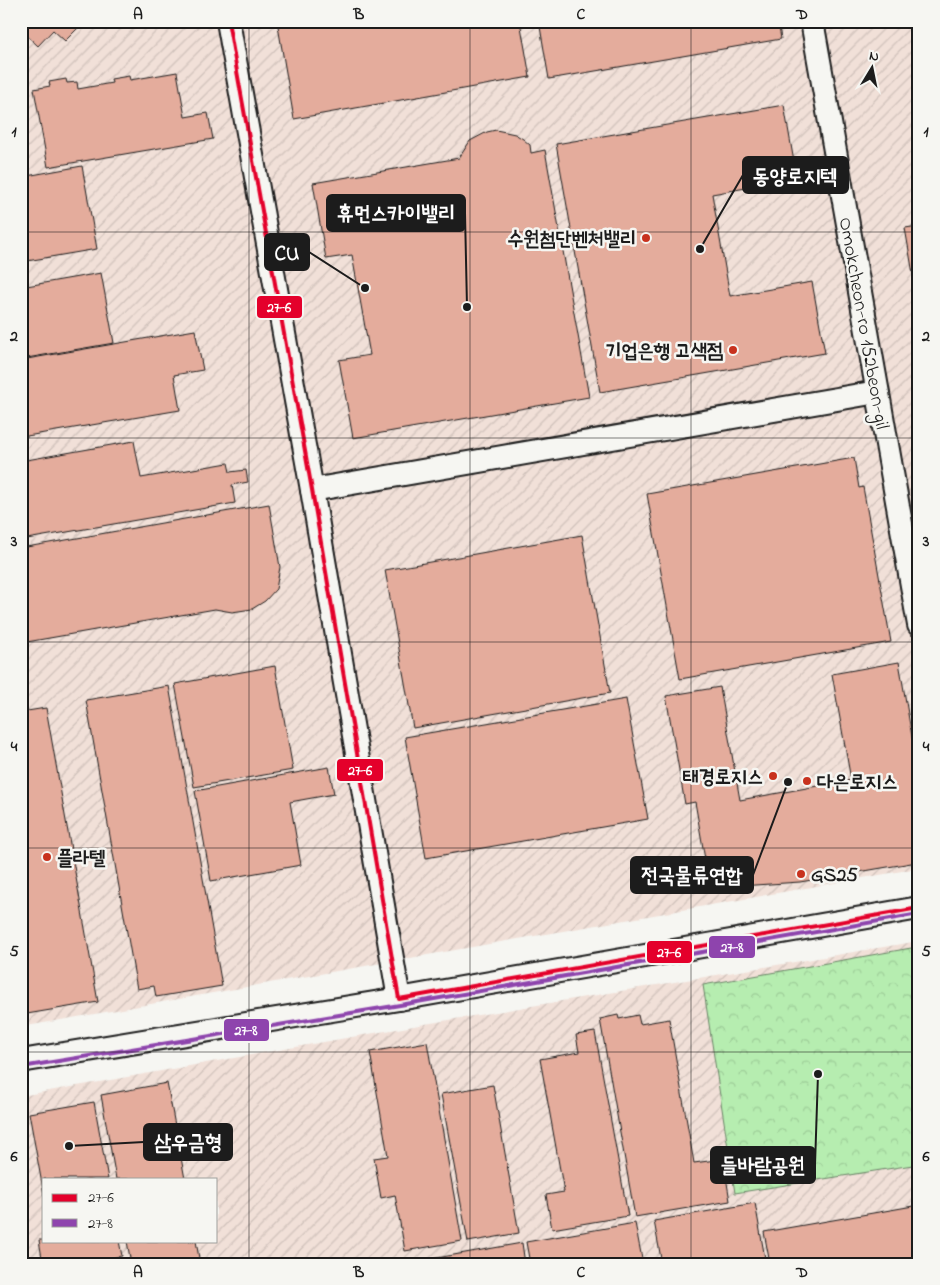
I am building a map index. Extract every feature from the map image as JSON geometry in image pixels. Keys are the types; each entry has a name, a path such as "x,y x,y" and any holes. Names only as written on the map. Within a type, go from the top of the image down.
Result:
{"street":[{"path":"228,21 312,490 399,999"},
{"name":"Omokcheon-ro 152beon-gil","path":"812,21 919,625"},
{"path":"312,490 877,392"},
{"path":"21,1061 399,999 919,908"}],"shaded area":[{"path":"21,21 919,21 919,868 21,1027"},
{"path":"919,941 919,1264 21,1264 21,1096 425,1024"}],"green space":[{"path":"911,948 919,955 919,1164 735,1193 703,985"}],"building":[{"path":"21,21 85,21 65,41 53,30 38,46 21,30"},
{"path":"305,21 520,21 530,77 294,119 278,26"},
{"path":"539,21 778,21 781,39 549,79"},
{"path":"177,72 185,117 208,113 213,139 48,167 34,89 50,86 49,82 66,79 67,83 77,82 78,89 112,83 111,79 129,76 130,80"},
{"name":"수원첨단벤처밸리","path":"784,105 797,179 712,194 730,296 812,282 825,353 600,392 556,144"},
{"path":"496,130 515,134 523,139 530,145 531,153 545,150 589,397 353,438 339,360 370,355 352,255 326,259 313,183 459,158 470,141 487,132"},
{"path":"82,166 97,249 21,262 21,177"},
{"path":"919,226 919,308 905,228"},
{"path":"101,273 114,343 21,359 21,287"},
{"path":"195,330 203,370 174,375 180,410 21,437 21,360"},
{"path":"134,441 141,478 228,463 230,472 246,470 248,482 232,485 235,503 21,540 21,461"},
{"path":"854,458 859,488 863,487 891,642 680,679 647,494"},
{"path":"269,504 280,567 276,589 265,601 252,609 232,612 215,609 21,643 21,548"},
{"path":"582,535 610,693 413,728 385,570"},
{"path":"899,662 919,777 919,859 917,862 800,882 710,888 695,802 685,804 666,696 720,687 740,800 851,780 832,674"},
{"path":"275,666 293,770 194,787 175,684"},
{"path":"169,686 222,986 156,997 154,986 137,989 86,700"},
{"path":"626,699 648,819 426,858 405,737"},
{"name":"플라텔","path":"46,708 98,1002 21,1015 21,712"},
{"path":"329,767 334,794 290,802 301,865 211,881 195,791"},
{"path":"618,1015 619,1019 638,1015 640,1024 669,1019 694,1163 723,1159 730,1201 635,1217 600,1019"},
{"path":"595,1032 628,1216 552,1229 546,1195 564,1192 540,1059 579,1052 576,1035"},
{"path":"427,1042 462,1241 405,1251 395,1195 381,1198 374,1158 388,1156 370,1052"},
{"path":"167,1083 185,1178 116,1178 101,1095"},
{"path":"493,1085 519,1233 468,1242 441,1094"},
{"path":"94,1102 108,1178 42,1178 42,1184 29,1113"},
{"path":"755,1203 766,1264 662,1264 654,1221"},
{"path":"919,1205 919,1260 896,1264 770,1264 764,1232"},
{"path":"635,1223 643,1264 530,1264 526,1242"},
{"path":"39,1240 42,1240 42,1242 119,1242 122,1256 78,1264 43,1264"},
{"path":"127,1242 196,1242 200,1264 131,1264"},
{"path":"522,1243 525,1264 408,1264 408,1263"}],"transit line":[{"name":"27-6","path":"228,21 312,490 399,999 919,908"},
{"name":"27-8","path":"22,1067 400,1005 919,914"}],"place":[{"name":"수원첨단벤처밸리","path":"646,238"},
{"name":"동양로지텍","path":"700,249"},
{"name":"CU","path":"365,288"},
{"name":"휴먼스카이밸리","path":"467,307"},
{"name":"기업은행 고색점","path":"733,350"},
{"name":"태경로지스","path":"773,776"},
{"name":"다은로지스","path":"807,781"},
{"name":"전국물류연합","path":"788,782"},
{"name":"플라텔","path":"47,857"},
{"name":"GS25","path":"801,874"},
{"name":"들바람공원","path":"818,1074"},
{"name":"삼우금형","path":"69,1146"}]}
